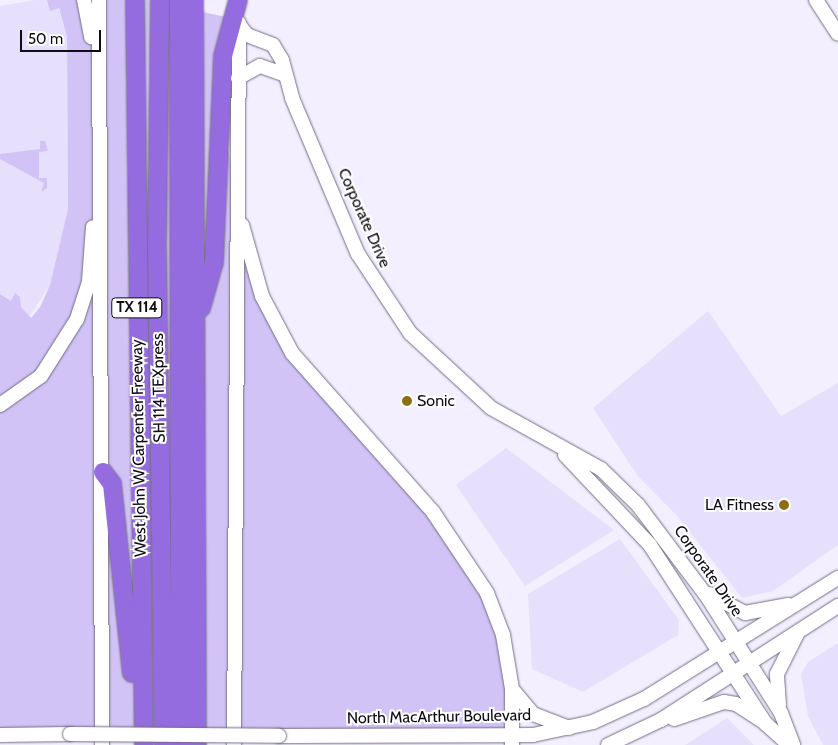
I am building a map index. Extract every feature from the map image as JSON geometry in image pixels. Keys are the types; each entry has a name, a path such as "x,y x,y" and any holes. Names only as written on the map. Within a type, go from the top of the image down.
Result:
{"highway":[{"name":"West John W Carpenter Freeway","path":"135,0 144,745"},
{"name":"SH 114 TEXpress","path":"160,0 157,243 164,745"},
{"name":"SH 114 TEXpress","path":"179,0 180,745"},
{"path":"194,0 197,745"},
{"path":"196,322 214,262 223,56 239,0"},
{"path":"135,23 157,243"},
{"path":"103,472 112,484 131,663 134,745"}],"main road":[{"path":"84,0 99,90"},
{"path":"98,0 101,130 103,472 102,745"},
{"path":"234,745 236,176 239,0"},
{"path":"816,0 838,34"},
{"name":"Corporate Drive","path":"239,25 247,35 273,45 282,60 283,74 358,254 391,308 448,372 491,408 559,449 601,468 639,506 698,583 781,713 793,745"},
{"path":"238,78 260,66 283,74"},
{"path":"0,405 41,376 77,319 89,281 94,161 101,130"},
{"path":"236,176 245,244 274,324 292,353 433,512 472,563 503,636 512,689 512,740"},
{"name":"Corporate Drive","path":"559,449 626,516 679,585 736,672 766,724 789,745"},
{"path":"626,516 639,506"},
{"name":"North MacArthur Boulevard","path":"0,735 279,736 512,740 570,728 618,712 736,644 838,578"},
{"path":"698,583 716,600 745,613 801,602"},
{"path":"608,745 661,720 838,606"},
{"path":"781,713 777,674 799,632"},
{"path":"512,689 533,714 570,728"},
{"path":"661,720 724,702 736,704 766,724"}],"shaded area":[{"path":"34,0 56,0 67,37 68,209 50,285 0,362 0,6"},
{"path":"47,0 149,0 226,17 228,149 252,278 288,358 457,545 501,636 508,732 0,729 0,294 11,301 15,293 20,297 21,307 31,318 40,307 50,285 68,209 67,37 59,8 50,11"},
{"path":"40,141 45,141 48,151 39,152 39,178 47,178 47,188 41,192 44,183 0,159 0,154 40,149"},
{"path":"708,311 781,416 838,383 838,545 773,591 742,598 678,517 637,475 593,408"},
{"path":"506,448 614,530 525,586 456,485"},
{"path":"620,539 679,620 678,635 583,692 532,669 528,594"},
{"path":"838,643 838,745 823,745 808,716 801,674 808,662"},
{"path":"727,718 754,745 685,745"}],"place":[{"name":"Sonic","path":"407,401"},
{"name":"LA Fitness","path":"784,505"}]}
